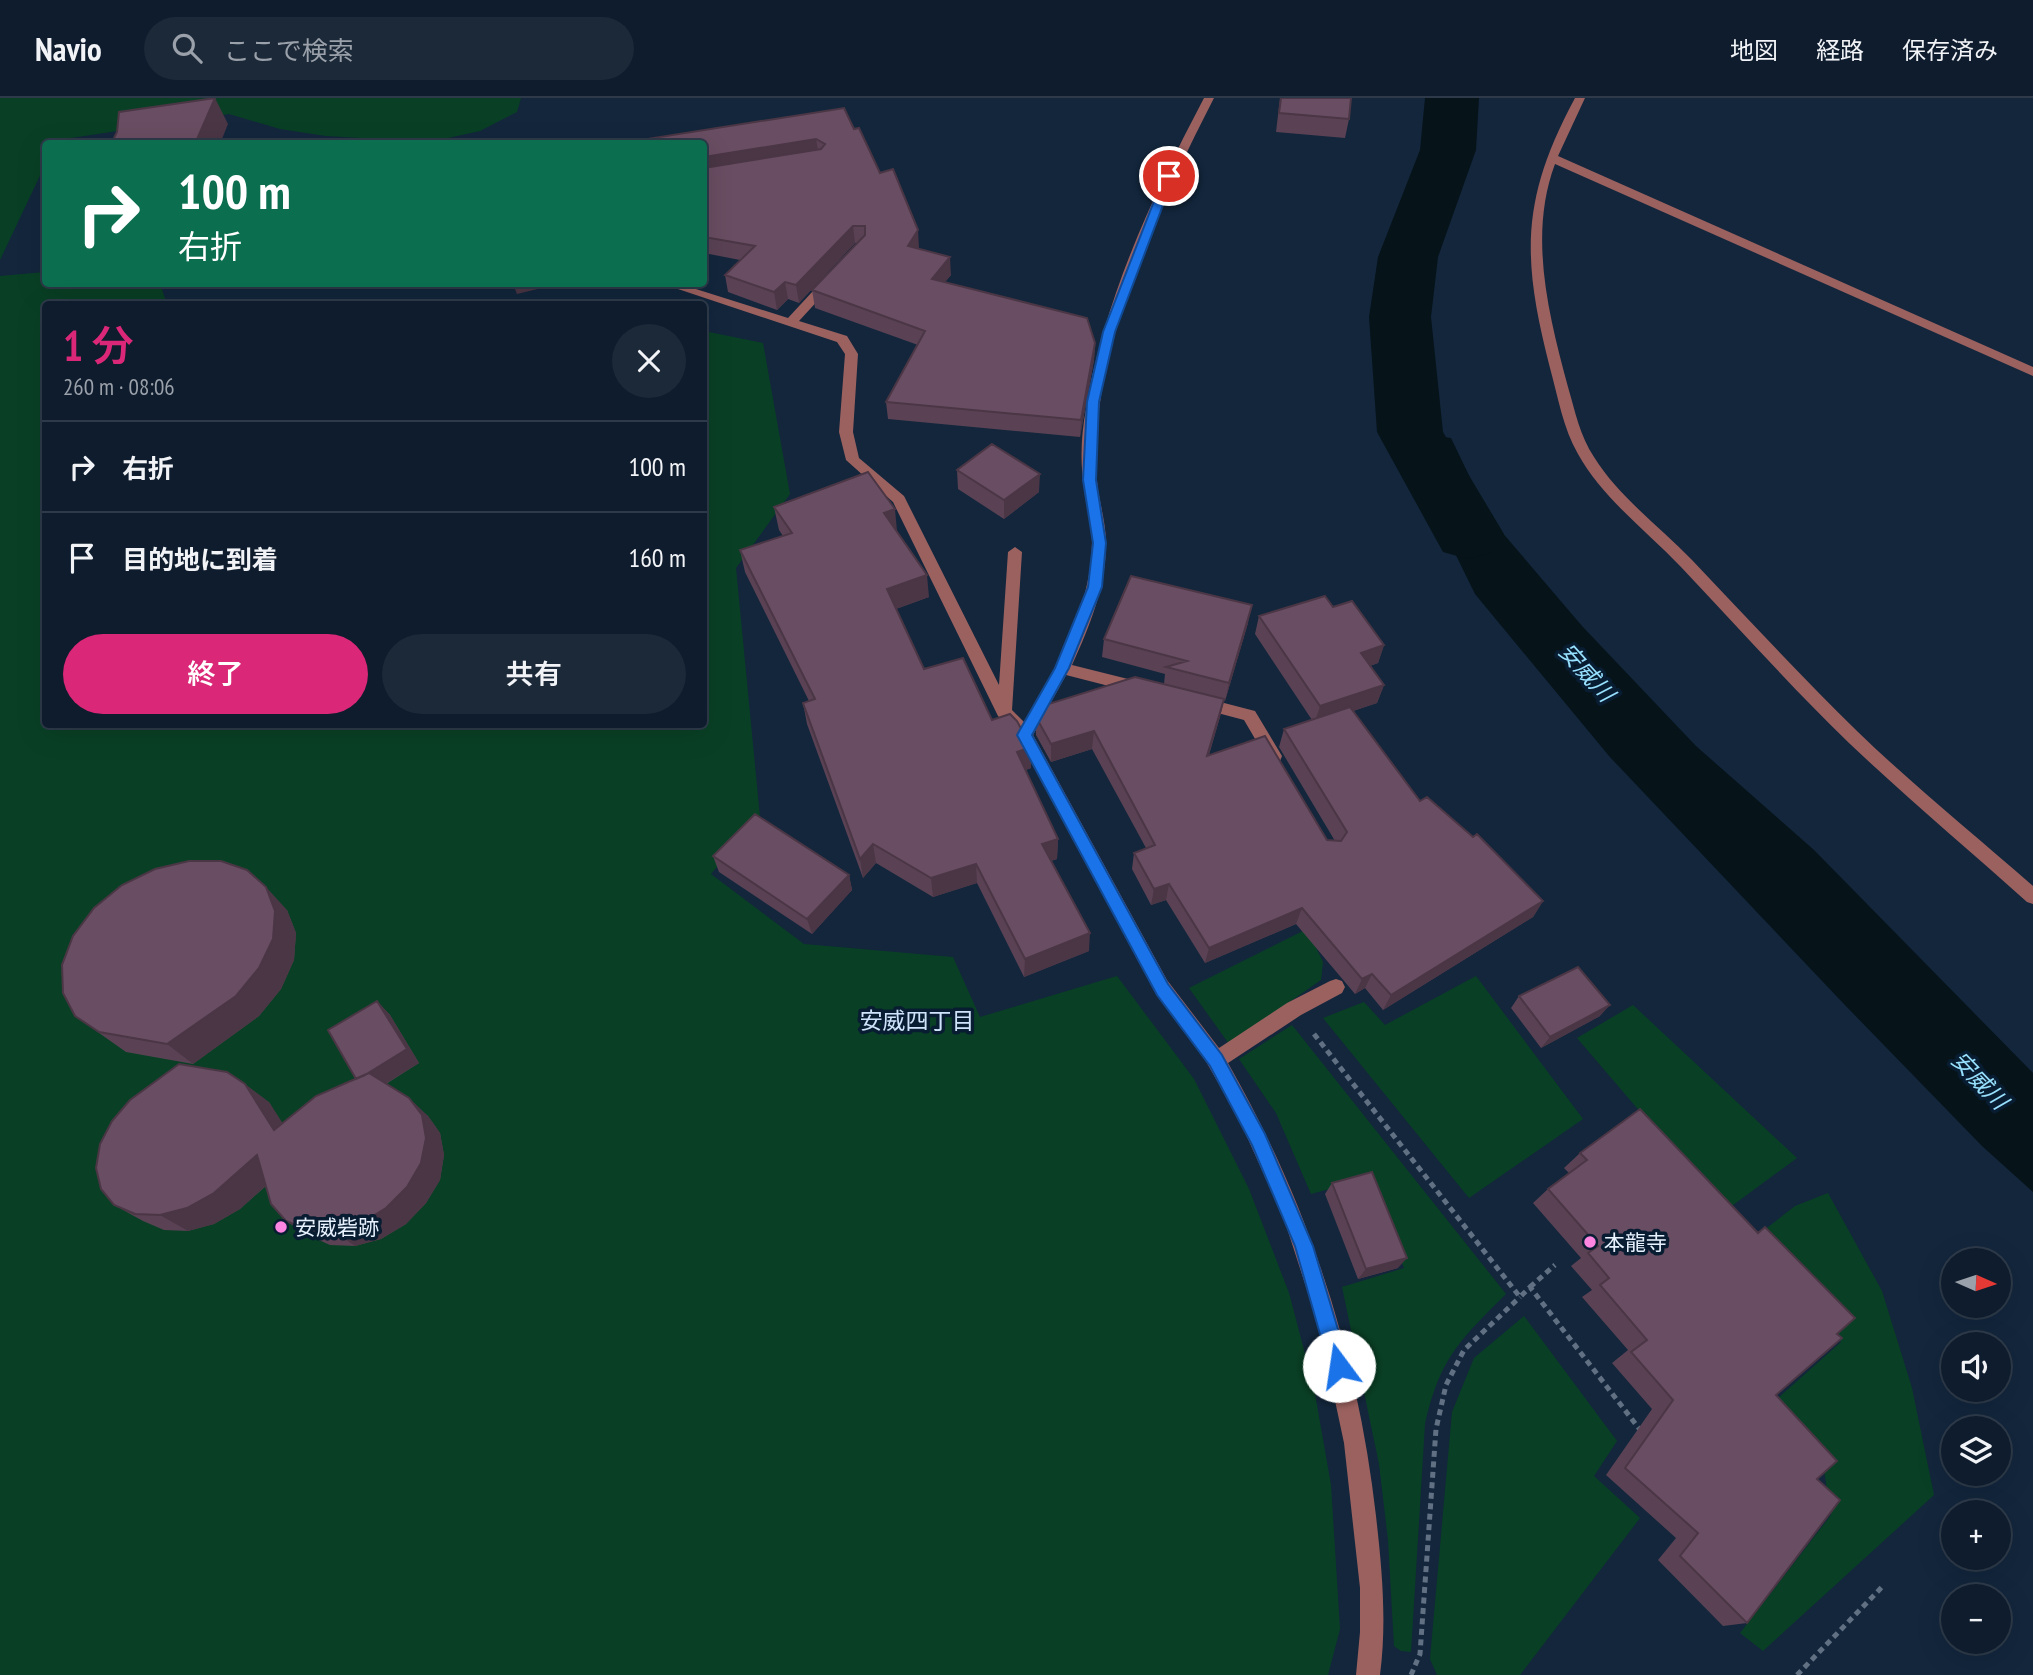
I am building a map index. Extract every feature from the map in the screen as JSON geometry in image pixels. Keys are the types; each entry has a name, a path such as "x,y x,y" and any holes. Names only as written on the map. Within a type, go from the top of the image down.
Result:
{"street":[{"path":"1025,735 1062,668 1095,587 1099,567 1097,512 1090,480 1090,440 1093,402 1109,332 1159,195 1209,98"},
{"path":"1580,98 1552,158 1534,227 1537,271 1552,351 1575,432 1588,459 1611,492 1684,560 1829,714 2033,897"},
{"path":"1552,158 2033,372"},
{"path":"791,322 843,267"},
{"path":"679,287 842,339 852,354 846,432 853,460 899,499 1004,712 1025,735 1163,989 1216,1060 1259,1140 1296,1224 1336,1354 1357,1459 1366,1529 1373,1650 1368,1675"},
{"path":"1004,712 1015,552"},
{"path":"1062,668 1156,691"},
{"path":"1183,698 1250,715 1283,771"},
{"path":"1216,1060 1294,1009 1336,987"}],"path":[{"path":"1294,1009 1520,1297"},
{"path":"1411,1675 1420,1654 1436,1429 1446,1385 1464,1350 1555,1265"},
{"path":"1531,1287 1644,1435"},
{"path":"1797,1675 1882,1587"}],"green space":[{"path":"0,98 521,98 517,112 480,131 439,140 326,136 280,129 229,114 58,140 42,140 42,171 0,260"},
{"path":"42,272 42,287 161,287 166,301 42,301 42,728 707,728 707,332 763,343 790,494 736,568 760,817 711,874 804,944 953,957 980,1017 1117,976 1194,1079 1249,1189 1289,1293 1314,1388 1331,1485 1340,1629 1328,1675 0,1675 0,276"},
{"path":"1307,929 1323,962 1321,980 1229,1044 1189,988"},
{"path":"1476,976 1583,1119 1469,1198 1323,1018 1364,1002 1385,1025"},
{"path":"1633,1005 1797,1158 1725,1211 1577,1038"},
{"path":"1292,1025 1506,1294 1476,1324 1454,1352 1445,1366 1431,1401 1425,1424 1411,1652 1401,1651 1394,1646 1388,1540 1379,1464 1342,1287 1404,1268 1366,1179 1311,1194 1276,1113 1239,1059"},
{"path":"1828,1193 1882,1291 1912,1388 1934,1495 1763,1651 1740,1633 1831,1515 1824,1470 1778,1398 1841,1342 1834,1319 1754,1238 1795,1206"},
{"path":"1524,1316 1617,1441 1594,1476 1640,1518 1520,1675 1437,1675 1430,1659 1452,1412 1474,1358"}],"water":[{"path":"1410,432 1451,438 1489,517 1582,626 1696,746 1814,850 2033,1073 2033,1192 1982,1146 1609,756 1475,594 1399,439"}],"building":[{"path":"215,98 197,140 113,140 117,132 119,112"},
{"path":"1281,98 1351,98 1349,119 1279,113"},
{"path":"844,108 854,129 859,128 880,173 893,169 918,230 908,246 950,257 932,279 1087,318 1095,343 1081,420 886,402 925,331 812,290 865,235 865,226 853,226 796,285 785,282 774,292 725,275 755,246 707,238 707,168 821,149 825,144 816,139 707,157 707,140 641,140"},
{"path":"992,444 1040,474 1004,500 957,470"},
{"path":"868,472 895,509 884,513 927,575 887,589 924,669 963,658 992,720 1010,714 1017,721 1031,747 1017,752 1058,839 1042,844 1090,933 1025,959 976,864 931,878 873,844 860,859 803,703 815,699 740,550 792,533 774,507"},
{"path":"1131,576 1252,605 1229,683 1166,667 1187,661 1104,639"},
{"path":"1325,596 1333,607 1352,601 1384,645 1361,653 1384,685 1320,706 1259,616"},
{"path":"1135,677 1224,699 1207,756 1265,736 1327,840 1341,841 1347,832 1284,729 1350,707 1420,801 1427,797 1473,837 1477,834 1543,901 1391,995 1372,974 1362,979 1302,908 1209,948 1169,884 1154,889 1134,853 1155,845 1094,731 1051,744 1036,717 1042,706"},
{"path":"755,814 849,875 807,919 713,856"},
{"path":"189,861 221,861 247,870 266,887 275,911 273,939 259,968 236,996 167,1044 99,1032 75,1016 63,993 62,965 73,936 94,908 122,885 155,869"},
{"path":"1578,967 1610,1005 1550,1037 1519,996"},
{"path":"377,1001 407,1049 356,1079 328,1030"},
{"path":"179,1064 227,1072 245,1084 274,1130 316,1096 369,1073 409,1098 422,1115 426,1138 421,1163 407,1187 386,1208 360,1224 333,1231 307,1230 286,1221 271,1204 257,1155 214,1193 187,1208 160,1215 135,1214 114,1205 101,1189 96,1168 100,1144 112,1121 130,1100"},
{"path":"1640,1109 1758,1233 1765,1227 1855,1318 1837,1334 1842,1338 1776,1395 1837,1461 1817,1479 1840,1500 1747,1623 1680,1556 1698,1533 1625,1468 1673,1400 1631,1352 1647,1340 1600,1285 1609,1278 1588,1253 1598,1246 1548,1189 1587,1160 1580,1153"},
{"path":"1372,1172 1407,1258 1366,1269 1332,1183"}],"waterway":[{"name":"安威川","path":"1452,98 1448,150 1408,257 1400,317 1410,432 1468,534"}],"place":[{"name":"安威砦跡","path":"281,1227"},
{"name":"本龍寺","path":"1590,1242"}],"district":[{"name":"安威四丁目","path":"917,1020"}],"route":[{"path":"1169,176 1159,195 1109,332 1093,402 1090,480 1097,512 1099,543 1099,567 1095,587 1062,668 1025,735 1163,989 1216,1060 1259,1140 1304,1246 1327,1317 1339,1366"}]}
